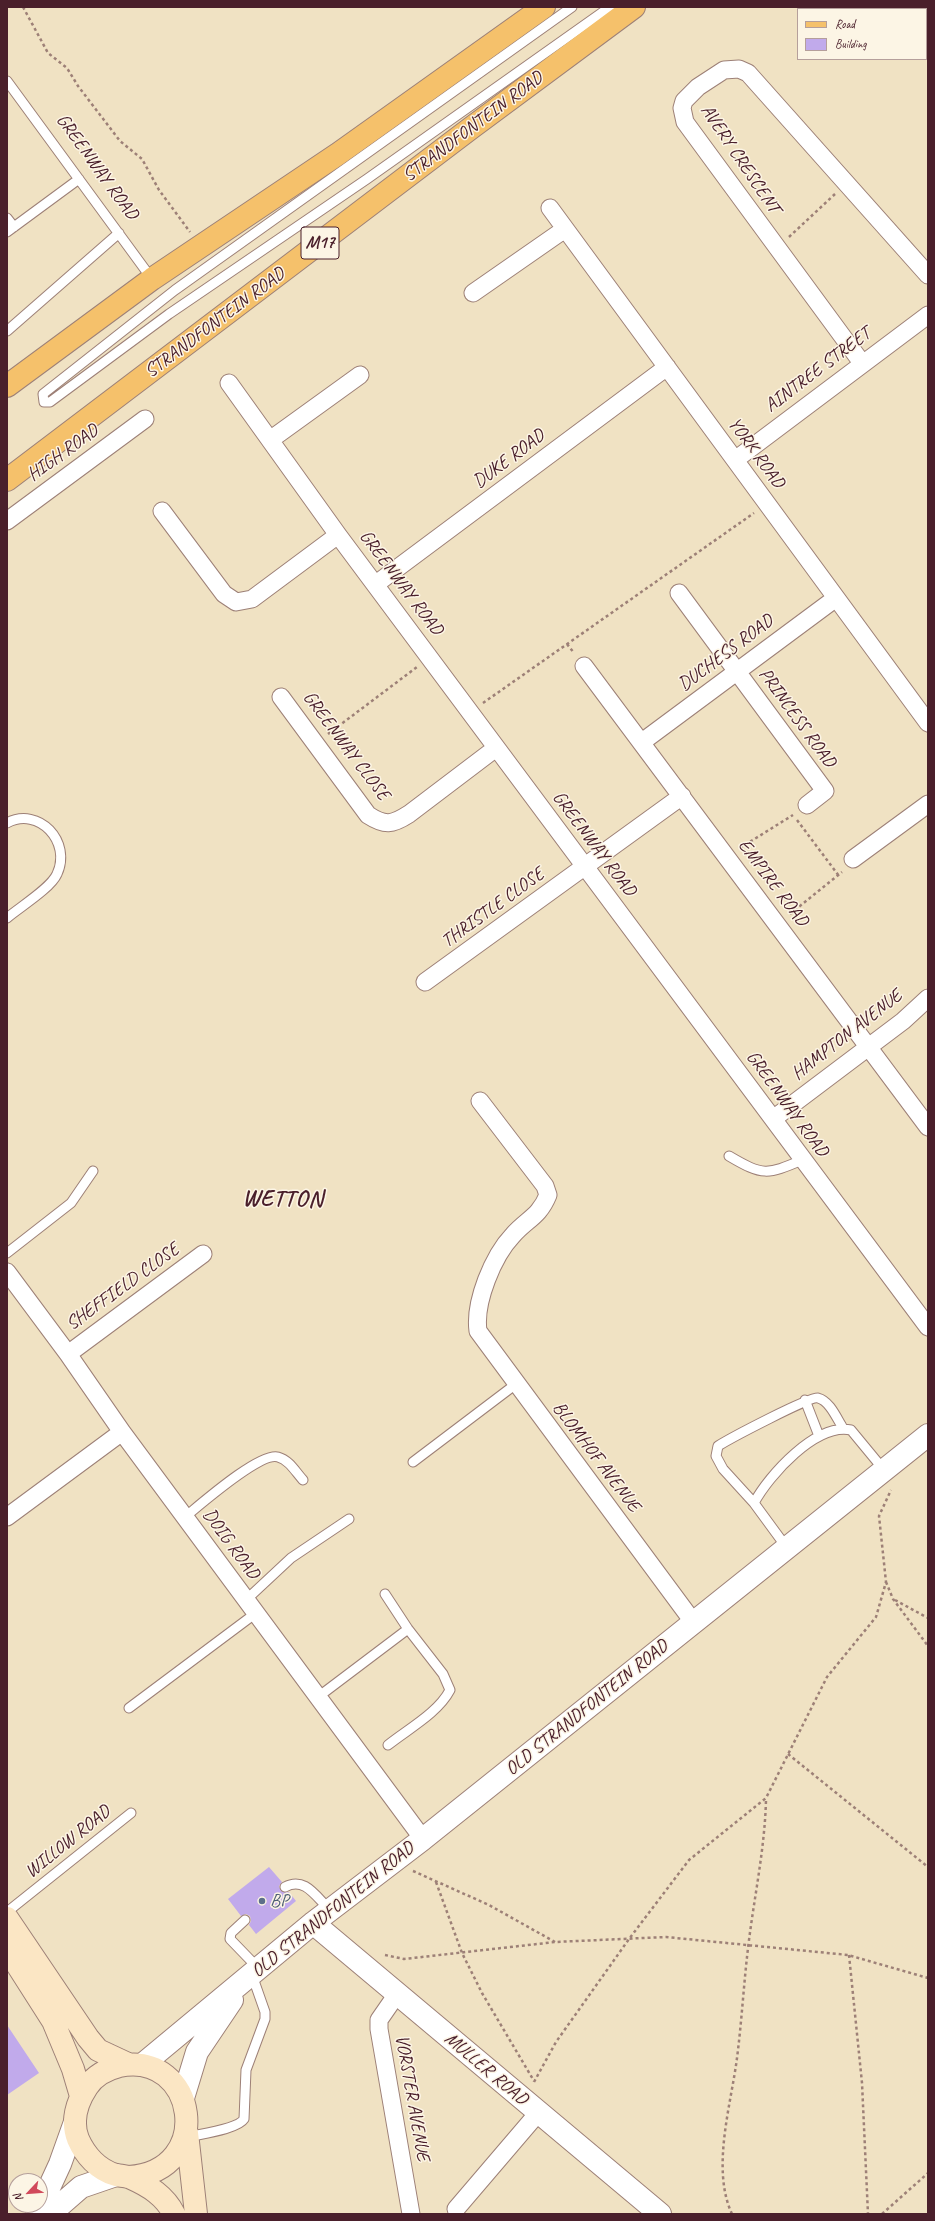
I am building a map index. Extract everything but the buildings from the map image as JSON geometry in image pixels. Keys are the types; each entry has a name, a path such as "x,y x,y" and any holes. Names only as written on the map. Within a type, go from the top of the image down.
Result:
{"main road":[{"path":"7,386 152,279 338,154 544,7"},
{"name":"STRANDFONTEIN ROAD","path":"7,480 471,128 634,7"},
{"path":"7,1918 88,2038 98,2050 135,2065 155,2070 166,2076 176,2086 183,2098 187,2113 187,2133 196,2214"},
{"path":"7,1949 53,2021 67,2054 81,2096"},
{"path":"135,2065 113,2067 100,2074 89,2084 81,2096 76,2109 75,2122 78,2136 83,2149 92,2161 103,2169 152,2188 170,2207 174,2214"},
{"path":"123,2176 143,2176 167,2164 177,2155 184,2143 187,2133"}],"street":[{"name":"AVERY CRESCENT","path":"862,363 776,248 685,122 682,108 686,97 724,70 731,69 745,71 754,78 928,275"},
{"name":"YORK ROAD","path":"550,208 928,723"},
{"path":"472,294 565,229"},
{"name":"AINTREE STREET","path":"735,460 862,363 928,315"},
{"name":"DUKE ROAD","path":"376,584 668,367"},
{"path":"270,440 360,375"},
{"name":"GREENWAY ROAD","path":"228,383 338,535 376,584 802,1160 928,1327"},
{"name":"HIGH ROAD","path":"7,521 145,419"},
{"path":"162,511 224,594 236,602 252,599 338,535"},
{"path":"679,593 737,671"},
{"name":"DUCHESS ROAD","path":"642,742 836,598"},
{"name":"EMPIRE ROAD","path":"584,666 928,1127"},
{"name":"PRINCESS ROAD","path":"737,671 825,792 800,810"},
{"name":"GREENWAY CLOSE","path":"281,697 368,814 379,822 388,823 399,820 409,814 496,748"},
{"name":"THRISTLE CLOSE","path":"425,982 682,796"},
{"path":"853,859 928,804"},
{"name":"HAMPTON AVENUE","path":"773,1120 868,1046 903,1021 928,998"},
{"name":"BLOMHOF AVENUE","path":"480,1101 545,1186 548,1195 538,1213 514,1234 500,1251 490,1271 477,1323 480,1336 694,1623"},
{"name":"SHEFFIELD CLOSE","path":"68,1354 203,1254"},
{"name":"DOIG ROAD","path":"7,1272 68,1354 122,1432 423,1839"},
{"path":"7,1517 122,1432"},
{"name":"OLD STRANDFONTEIN ROAD","path":"135,2065 252,1975 313,1923 423,1839 787,1548 888,1479 928,1435"},
{"name":"MULLER ROAD","path":"313,1923 660,2214"},
{"name":"OLD STRANDFONTEIN ROAD","path":"183,2098 197,2052 252,1975"},
{"name":"VORSTER AVENUE","path":"397,1994 379,2020 379,2029 411,2214"},
{"path":"456,2209 538,2113"},
{"path":"37,2214 60,2164 75,2122"},
{"path":"50,2214 81,2187 123,2176"}],"lane":[{"path":"572,7 176,290 43,394 44,402 50,402 170,314 380,170 610,7"},
{"name":"GREENWAY ROAD","path":"7,81 152,279"},
{"path":"7,218 10,230 79,179"},
{"path":"7,331 119,233"},
{"path":"7,823 25,818 43,823 55,835 61,857 60,866 54,880 7,918"},
{"path":"729,1156 752,1170 765,1172 776,1172 802,1160"},
{"path":"7,1253 71,1203 93,1171"},
{"path":"413,1462 516,1384"},
{"path":"787,1548 754,1503 723,1469 716,1456 718,1446 729,1438 752,1429 805,1400 816,1397 822,1399 831,1408 843,1428"},
{"path":"805,1400 819,1436"},
{"path":"754,1503 773,1474 819,1436 843,1428 851,1430 888,1479"},
{"path":"185,1517 251,1465 264,1459 276,1456 287,1461 303,1480"},
{"path":"129,1708 251,1607 291,1558 349,1519"},
{"path":"385,1594 408,1629 443,1674 450,1690 446,1698 436,1708 388,1745"},
{"path":"318,1697 408,1629"},
{"name":"WILLOW ROAD","path":"7,1912 131,1813"},
{"path":"285,1887 292,1883 304,1884 330,1910"},
{"path":"187,2133 230,2127 242,2123 244,2119 246,2070 266,2019 252,1975 230,1939 231,1934 245,1920"}],"path":[{"path":"23,7 48,53 67,68 78,86 120,141 142,158 159,190 192,236"},
{"path":"776,248 847,184"},
{"path":"471,713 481,704 767,504"},
{"path":"316,744 430,657"},
{"path":"727,856 800,810 839,876 777,924"},
{"path":"888,1479 879,1516 886,1582 893,1599 928,1646"},
{"path":"436,1882 462,1953 482,1993 534,2082 556,2042 629,1939 689,1860 766,1798 827,1677 876,1617 886,1582"},
{"path":"893,1599 928,1618"},
{"path":"788,1754 928,1867"},
{"path":"732,2214 727,2204 722,2158 737,2057 748,1945 765,1832 766,1798"},
{"path":"408,1868 489,1905 555,1942"},
{"path":"385,1955 404,1959 555,1942 666,1937 848,1955 928,1978"},
{"path":"848,1955 862,2083 868,2214"},
{"path":"882,2214 928,2173"}],"place":[{"name":"BP","path":"262,1901"}],"district":[{"name":"WETTON","path":"283,1200"}]}
